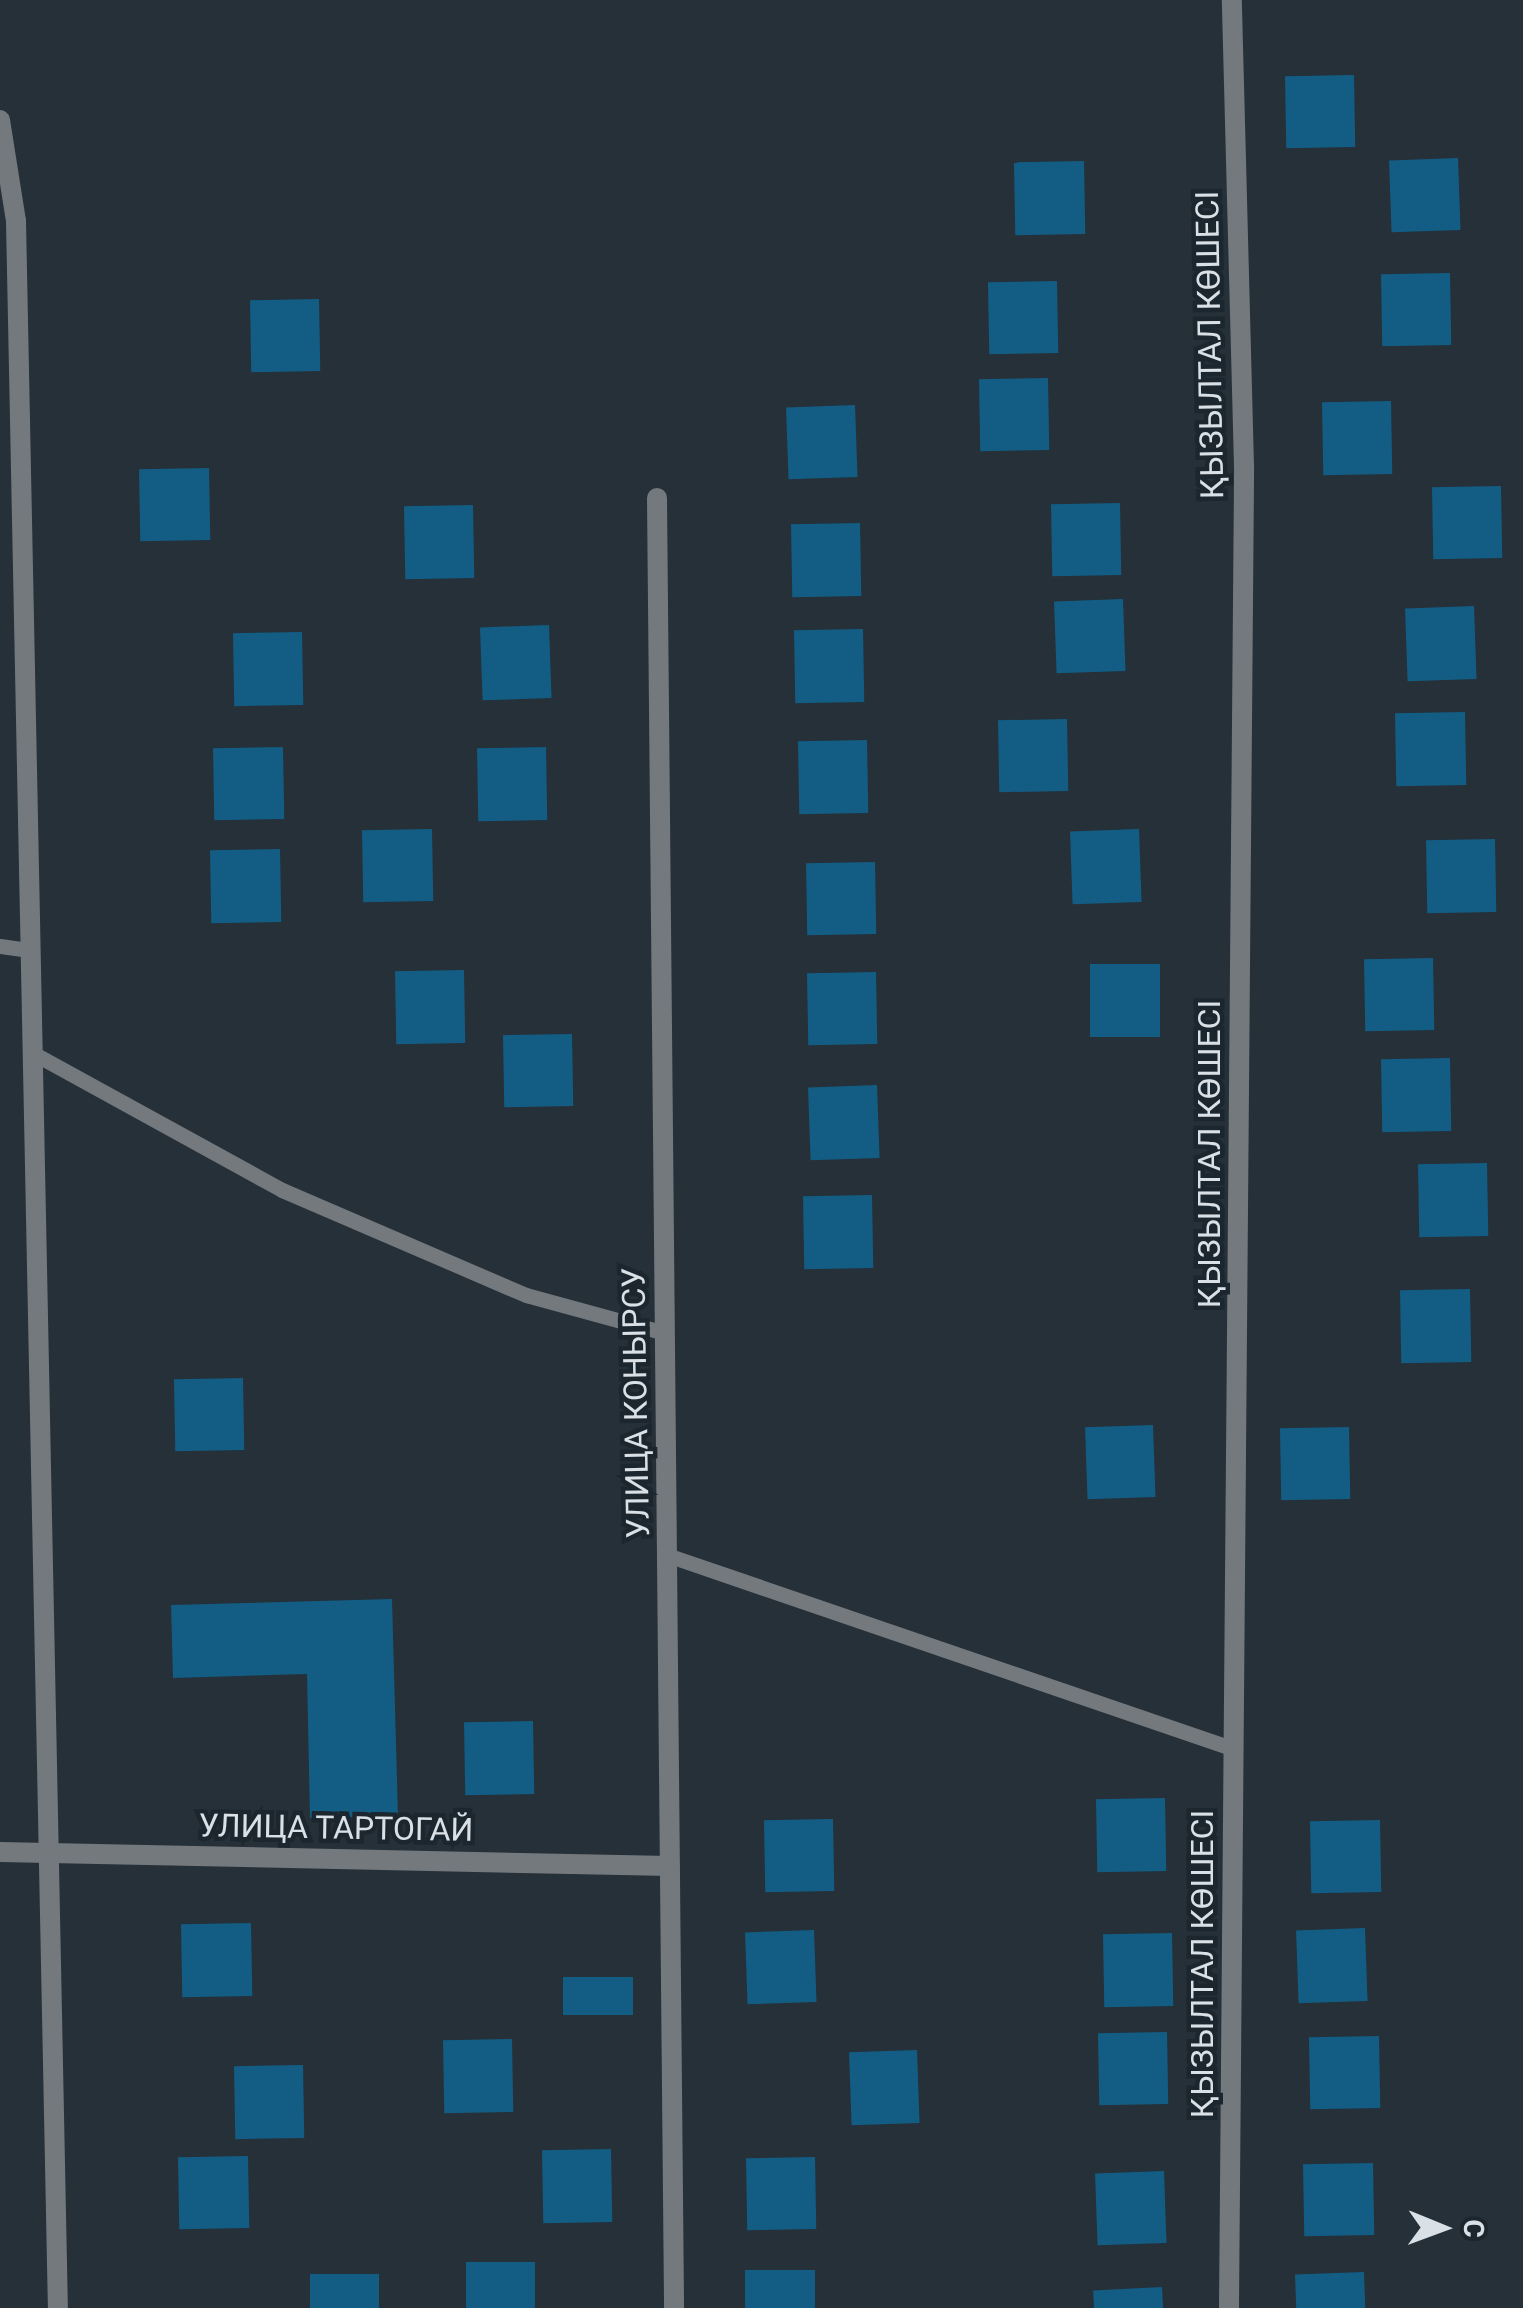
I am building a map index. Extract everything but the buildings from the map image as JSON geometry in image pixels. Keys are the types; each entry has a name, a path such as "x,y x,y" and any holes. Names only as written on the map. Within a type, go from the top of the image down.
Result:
{"street":[{"name":"ҚЫЗЫЛТАЛ КӨШЕСІ","path":"1229,2308 1244,466 1232,0"},
{"path":"0,120 16,222 58,2308"},
{"name":"УЛИЦА КОНЫРСУ","path":"657,498 674,2308"},
{"name":"УЛИЦА ТАРТОГАЙ","path":"0,1852 670,1866"}],"lane":[{"path":"0,946 30,950"},
{"path":"32,1052 282,1190 526,1295 665,1333"},
{"path":"667,1556 1234,1749"}]}
